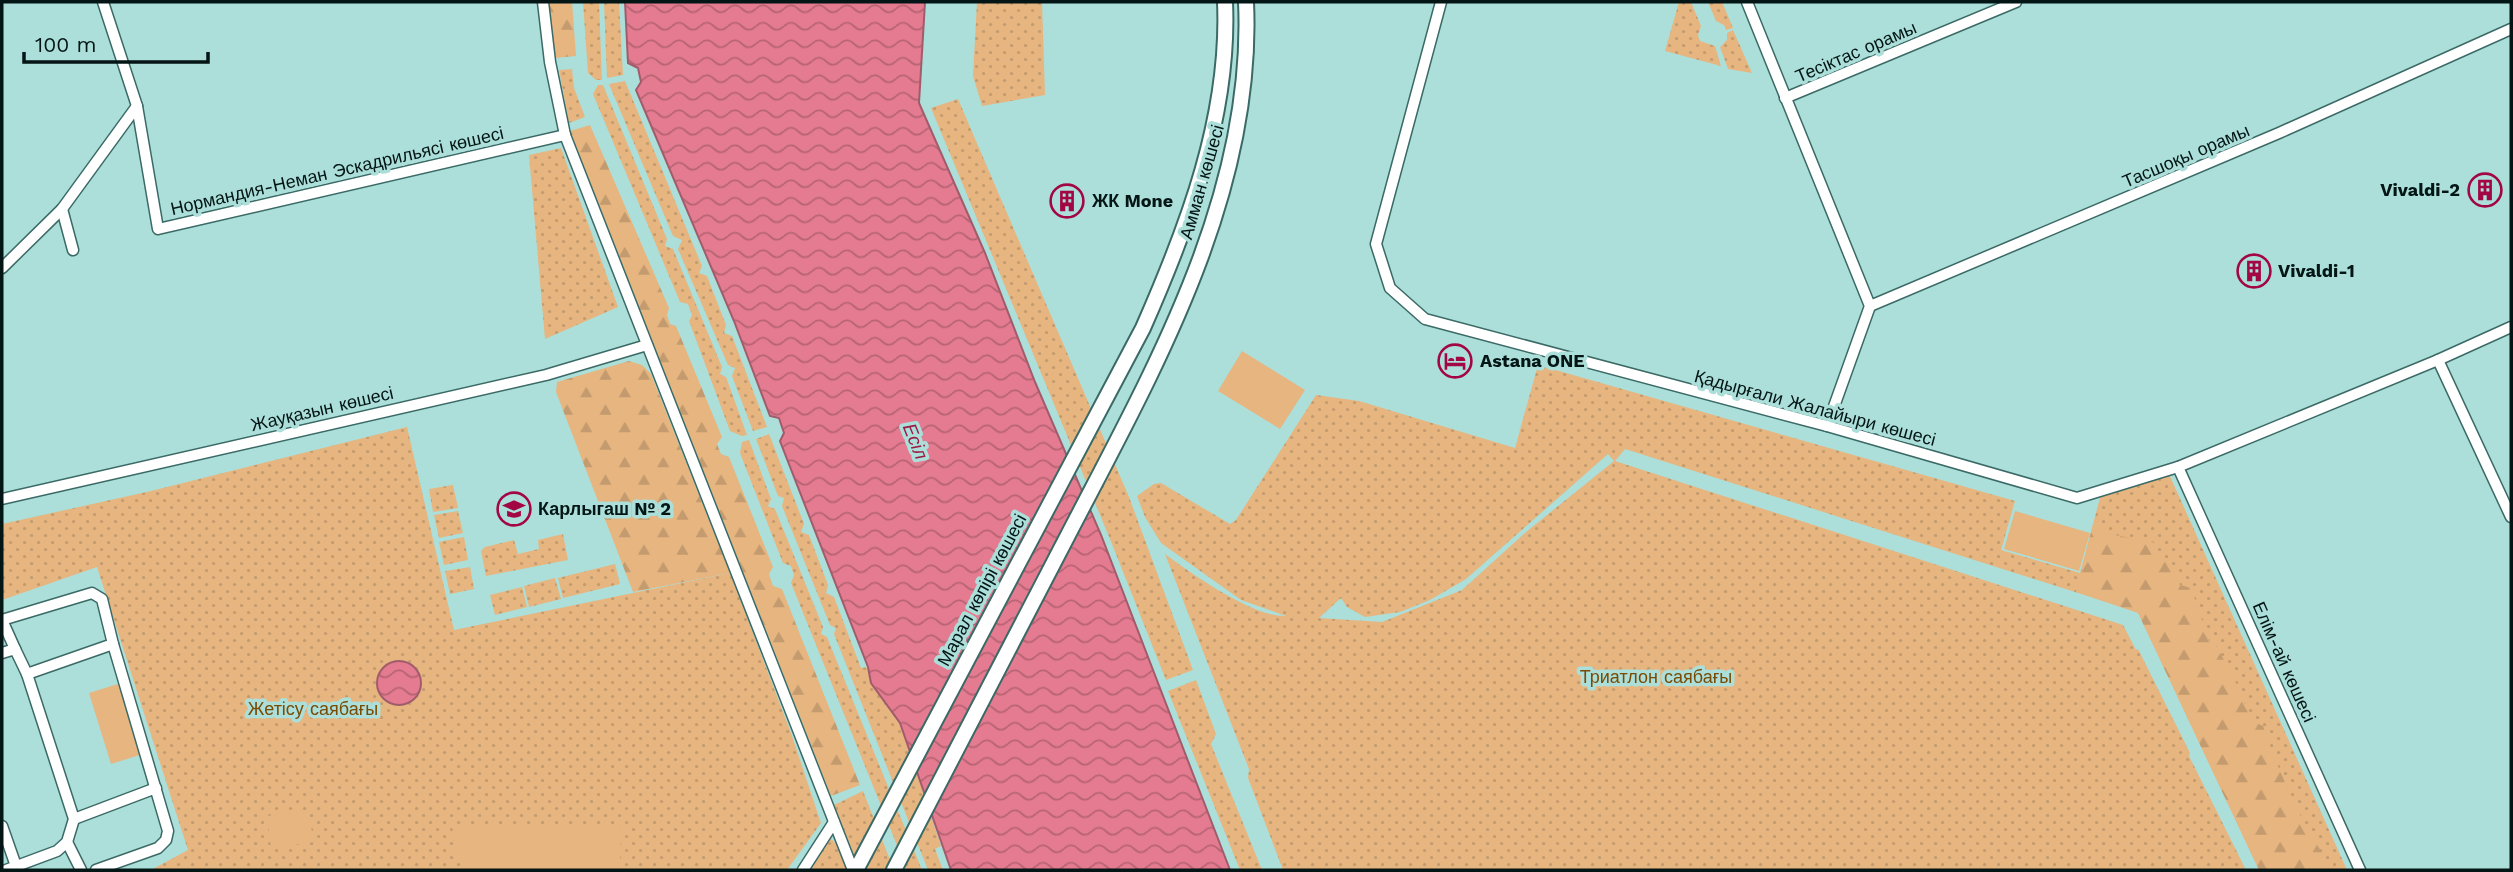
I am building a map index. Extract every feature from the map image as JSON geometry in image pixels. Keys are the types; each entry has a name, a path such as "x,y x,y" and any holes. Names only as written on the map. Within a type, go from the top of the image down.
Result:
{"main road":[{"name":"Амман көшесі","path":"1143,328 1187,223 1206,156 1220,92 1225,2"},
{"name":"Амман көшесі","path":"894,870 1156,365 1212,225 1239,122 1247,63 1247,2"},
{"name":"Марал көпірі көшесі","path":"854,870 1143,328"}],"street":[{"path":"2,268 61,209 137,106 103,2"},
{"path":"543,2 550,62 565,135 854,870"},
{"name":"Қадырғали Жалайыри көшесі","path":"1441,2 1376,244 1390,288 1425,319 1827,426 2077,498 2178,467 2438,360 2511,327"},
{"path":"1748,2 1870,306 1827,426"},
{"name":"Тесіктас орамы","path":"1785,98 2016,2"},
{"name":"Тасшоқы орамы","path":"1870,306 2279,133 2511,29"},
{"name":"Нормандия-Неман Эскадрильясі көшесі","path":"137,106 158,229 565,135"},
{"path":"61,209 72,250"},
{"name":"Жауқазын көшесі","path":"2,499 546,375 648,345"},
{"path":"2438,360 2511,517"},
{"name":"Елім-ай көшесі","path":"2178,467 2360,870"},
{"path":"2,826 11,868 30,866 57,851 67,842 74,819 27,674 2,620 92,593 102,599 168,831 166,840 158,848 96,870"},
{"path":"27,674 113,644"},
{"path":"2,653 15,649"},
{"path":"74,819 156,788"},
{"path":"803,870 834,822"},
{"path":"67,842 81,870"}],"green space":[{"path":"549,2 572,2 576,56 555,58"},
{"path":"583,2 599,2 602,80 596,80 588,73"},
{"path":"604,2 619,2 623,75 607,78"},
{"path":"977,2 1042,2 1045,95 982,106 973,76"},
{"path":"1679,2 1691,2 1701,26 1698,35 1700,41 1715,46 1721,66 1665,51"},
{"path":"1708,2 1722,2 1733,28 1726,30 1724,25 1716,21"},
{"path":"1733,30 1752,73 1728,69 1720,47 1727,40 1727,33"},
{"path":"572,69 574,88 585,117 569,123 559,70"},
{"path":"625,81 702,266 699,273 707,276 726,325 724,333 732,336 767,427 753,431 732,376 735,368 728,365 678,249 682,240 673,236 609,84"},
{"path":"598,85 603,85 667,239 665,246 673,249 722,367 720,374 726,377 747,435 742,436 730,431 689,321 692,315 688,304 680,302 593,94"},
{"path":"958,99 1129,497 1193,670 1166,680 931,108"},
{"path":"590,125 669,308 667,315 670,324 676,326 722,437 717,444 721,454 729,457 773,567 769,574 773,586 782,589 860,785 831,796 570,131"},
{"path":"561,148 618,307 545,339 529,155"},
{"path":"1242,351 1305,390 1280,429 1218,391"},
{"path":"629,361 642,365 651,374 730,573 633,592 556,392 557,382"},
{"name":"Триатлон саябағы","path":"1538,365 2015,501 2001,550 2080,573 2101,494 2169,474 2347,870 2259,870 2138,612 1625,449 1615,461 2123,625 2136,650 2138,649 2246,870 1283,870 1248,778 1249,769 1165,554 1241,603 1273,615 1286,616 1241,600 1161,543 1145,517 1137,496 1154,484 1161,483 1230,524 1236,520 1316,395 1359,401 1515,448","holes":["1608,454 1614,461 1526,532 1462,590 1382,622 1319,618 1341,598 1347,607 1365,617 1400,612 1430,600 1466,579"]},
{"name":"Жетісу саябағы","path":"407,427 454,630 730,573 791,733 821,823 787,870 151,870 188,850 97,567 2,600 2,524 151,491"},
{"path":"769,434 804,524 801,532 809,535 828,585 826,593 834,597 861,668 868,667 871,683 900,723 941,846 935,849 943,870 928,870 834,634 836,628 830,625 782,506 784,498 778,496 756,439"},
{"path":"749,440 771,499 768,506 775,509 823,627 821,634 827,637 922,870 907,870 791,583 794,575 791,566 783,563 740,453 742,442"},
{"path":"453,485 458,508 433,512 429,489"},
{"path":"458,511 463,533 439,538 434,515"},
{"path":"2015,511 2090,533 2079,571 2004,549"},
{"path":"2094,521 2109,534 2153,542 2160,557 2168,561 2180,585 2191,588 2209,640 2217,647 2252,721 2263,726 2293,801 2322,854 2334,870 2259,870 2138,613 2076,592"},
{"path":"563,534 568,560 486,576 481,551 485,547 514,540 518,554 539,549 538,540"},
{"path":"464,537 468,560 444,565 439,542"},
{"path":"615,564 620,584 563,598 558,578"},
{"path":"470,567 474,589 450,594 445,571"},
{"path":"555,578 561,599 529,607 524,586"},
{"path":"522,587 527,607 495,615 490,595"},
{"path":"1196,680 1216,734 1211,744 1262,870 1240,870 1168,691"},
{"path":"121,683 143,754 111,764 89,693"},
{"path":"863,791 894,870 860,870 834,805"},
{"path":"308,810 312,832 321,841 271,848 267,816"},
{"path":"621,824 620,870 474,870 458,859 452,826"},
{"path":"831,839 838,845 847,870 811,870 828,840"}],"water":[{"name":"Есіл","path":"625,2 925,2 919,103 985,253 1035,382 1101,535 1230,870 951,870 900,723 871,683 868,667 780,441 784,433 779,418 770,416 734,321 636,90 641,82 638,68 628,63"},
{"path":"399,661 415,667 421,683 415,699 399,705 383,699 377,683 383,667"}],"place":[{"name":"Vivaldi-2","path":"2485,190"},
{"name":"ЖК Mone","path":"1067,201"},
{"name":"Vivaldi-1","path":"2254,271"},
{"name":"Astana ONE","path":"1455,361"},
{"name":"Карлыгаш № 2","path":"514,509"}]}
